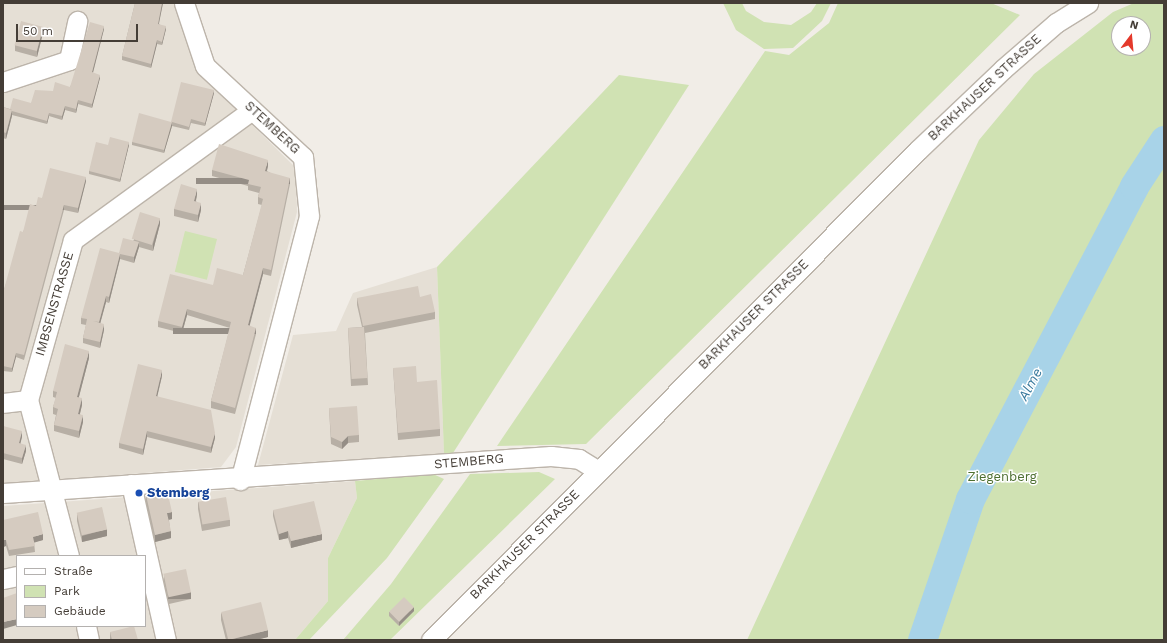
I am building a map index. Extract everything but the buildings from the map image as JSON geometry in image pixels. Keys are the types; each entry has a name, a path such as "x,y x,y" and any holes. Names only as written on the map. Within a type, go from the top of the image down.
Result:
{"street":[{"name":"STEMBERG","path":"184,3 205,66 303,157 309,216 240,480"},
{"name":"BARKHAUSER STRASSE","path":"431,640 935,134 1050,28 1088,3"},
{"path":"3,82 69,60 77,21"},
{"name":"IMBSENSTRASSE","path":"28,400 73,240 252,110"},
{"path":"3,403 28,400 53,489 69,555"},
{"name":"STEMBERG","path":"3,493 131,484 240,480 551,456 579,459 598,471"},
{"path":"131,484 166,640"},
{"path":"3,579 16,576"},
{"path":"86,627 89,640"}],"shaded area":[{"path":"3,3 174,3 197,71 296,168 297,212 236,447 221,467 3,484"},
{"path":"437,267 444,454 258,465 293,335 336,331 353,293"},
{"path":"355,481 357,498 328,558 328,601 295,640 3,640 3,506"}],"green space":[{"path":"723,3 742,3 746,11 764,22 791,25 811,12 817,3 831,3 822,21 793,48 764,49 736,30"},
{"path":"838,3 991,3 1020,15 586,444 497,446 765,51 789,55 829,23"},
{"name":"Ziegenberg","path":"1134,3 1164,3 1164,640 747,640 979,140 1034,74 1113,12"},
{"path":"619,75 689,85 453,453 444,454 437,267"},
{"path":"185,231 217,239 207,280 175,272"},
{"path":"539,472 555,479 390,640 343,640 391,584 470,474"},
{"path":"433,474 444,479 387,558 309,640 295,640 328,601 328,558 357,498 355,481"}],"waterway":[{"name":"Alme","path":"922,640 970,499 1134,186 1164,140"}],"place":[{"name":"Stemberg","path":"139,493"}]}
